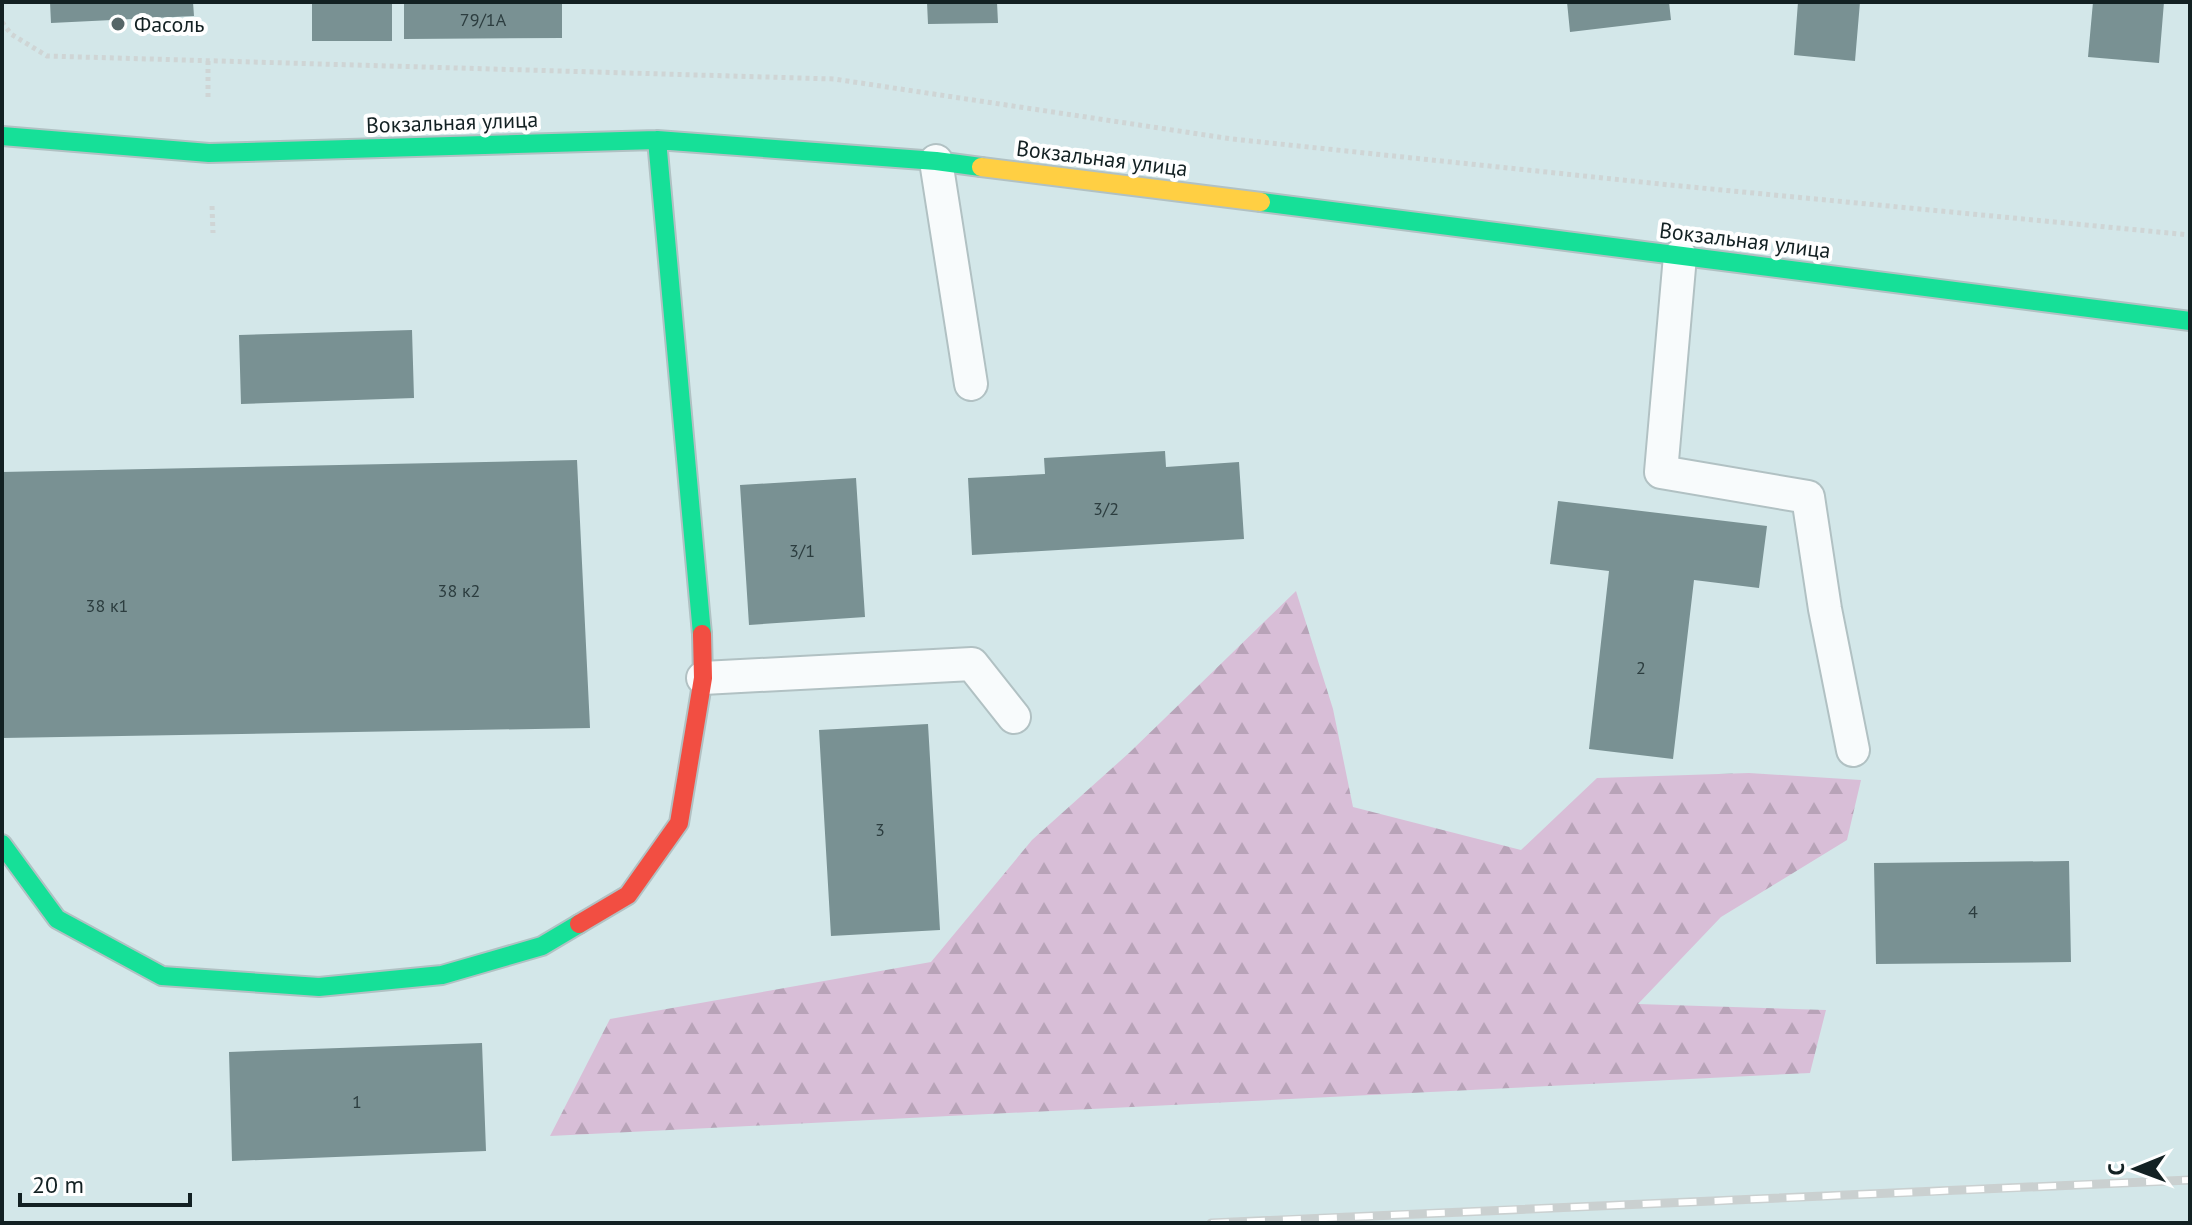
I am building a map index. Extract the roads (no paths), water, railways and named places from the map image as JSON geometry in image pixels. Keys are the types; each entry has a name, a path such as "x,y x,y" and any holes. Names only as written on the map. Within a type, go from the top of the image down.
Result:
{"main road":[{"name":"Вокзальная улица","path":"2,136 209,153 657,140 936,161 2190,321"},
{"path":"2,844 57,919 162,976 319,987 442,975 542,946 628,895 679,823 703,678 702,624 657,140"}],"lane":[{"path":"936,161 971,384"},
{"path":"1680,256 1661,472 1808,497 1825,609 1853,750"},
{"path":"703,678 972,664 1014,717"}],"railway":[{"path":"1211,1223 2190,1180"}],"place":[{"name":"Фасоль","path":"118,24"}]}
